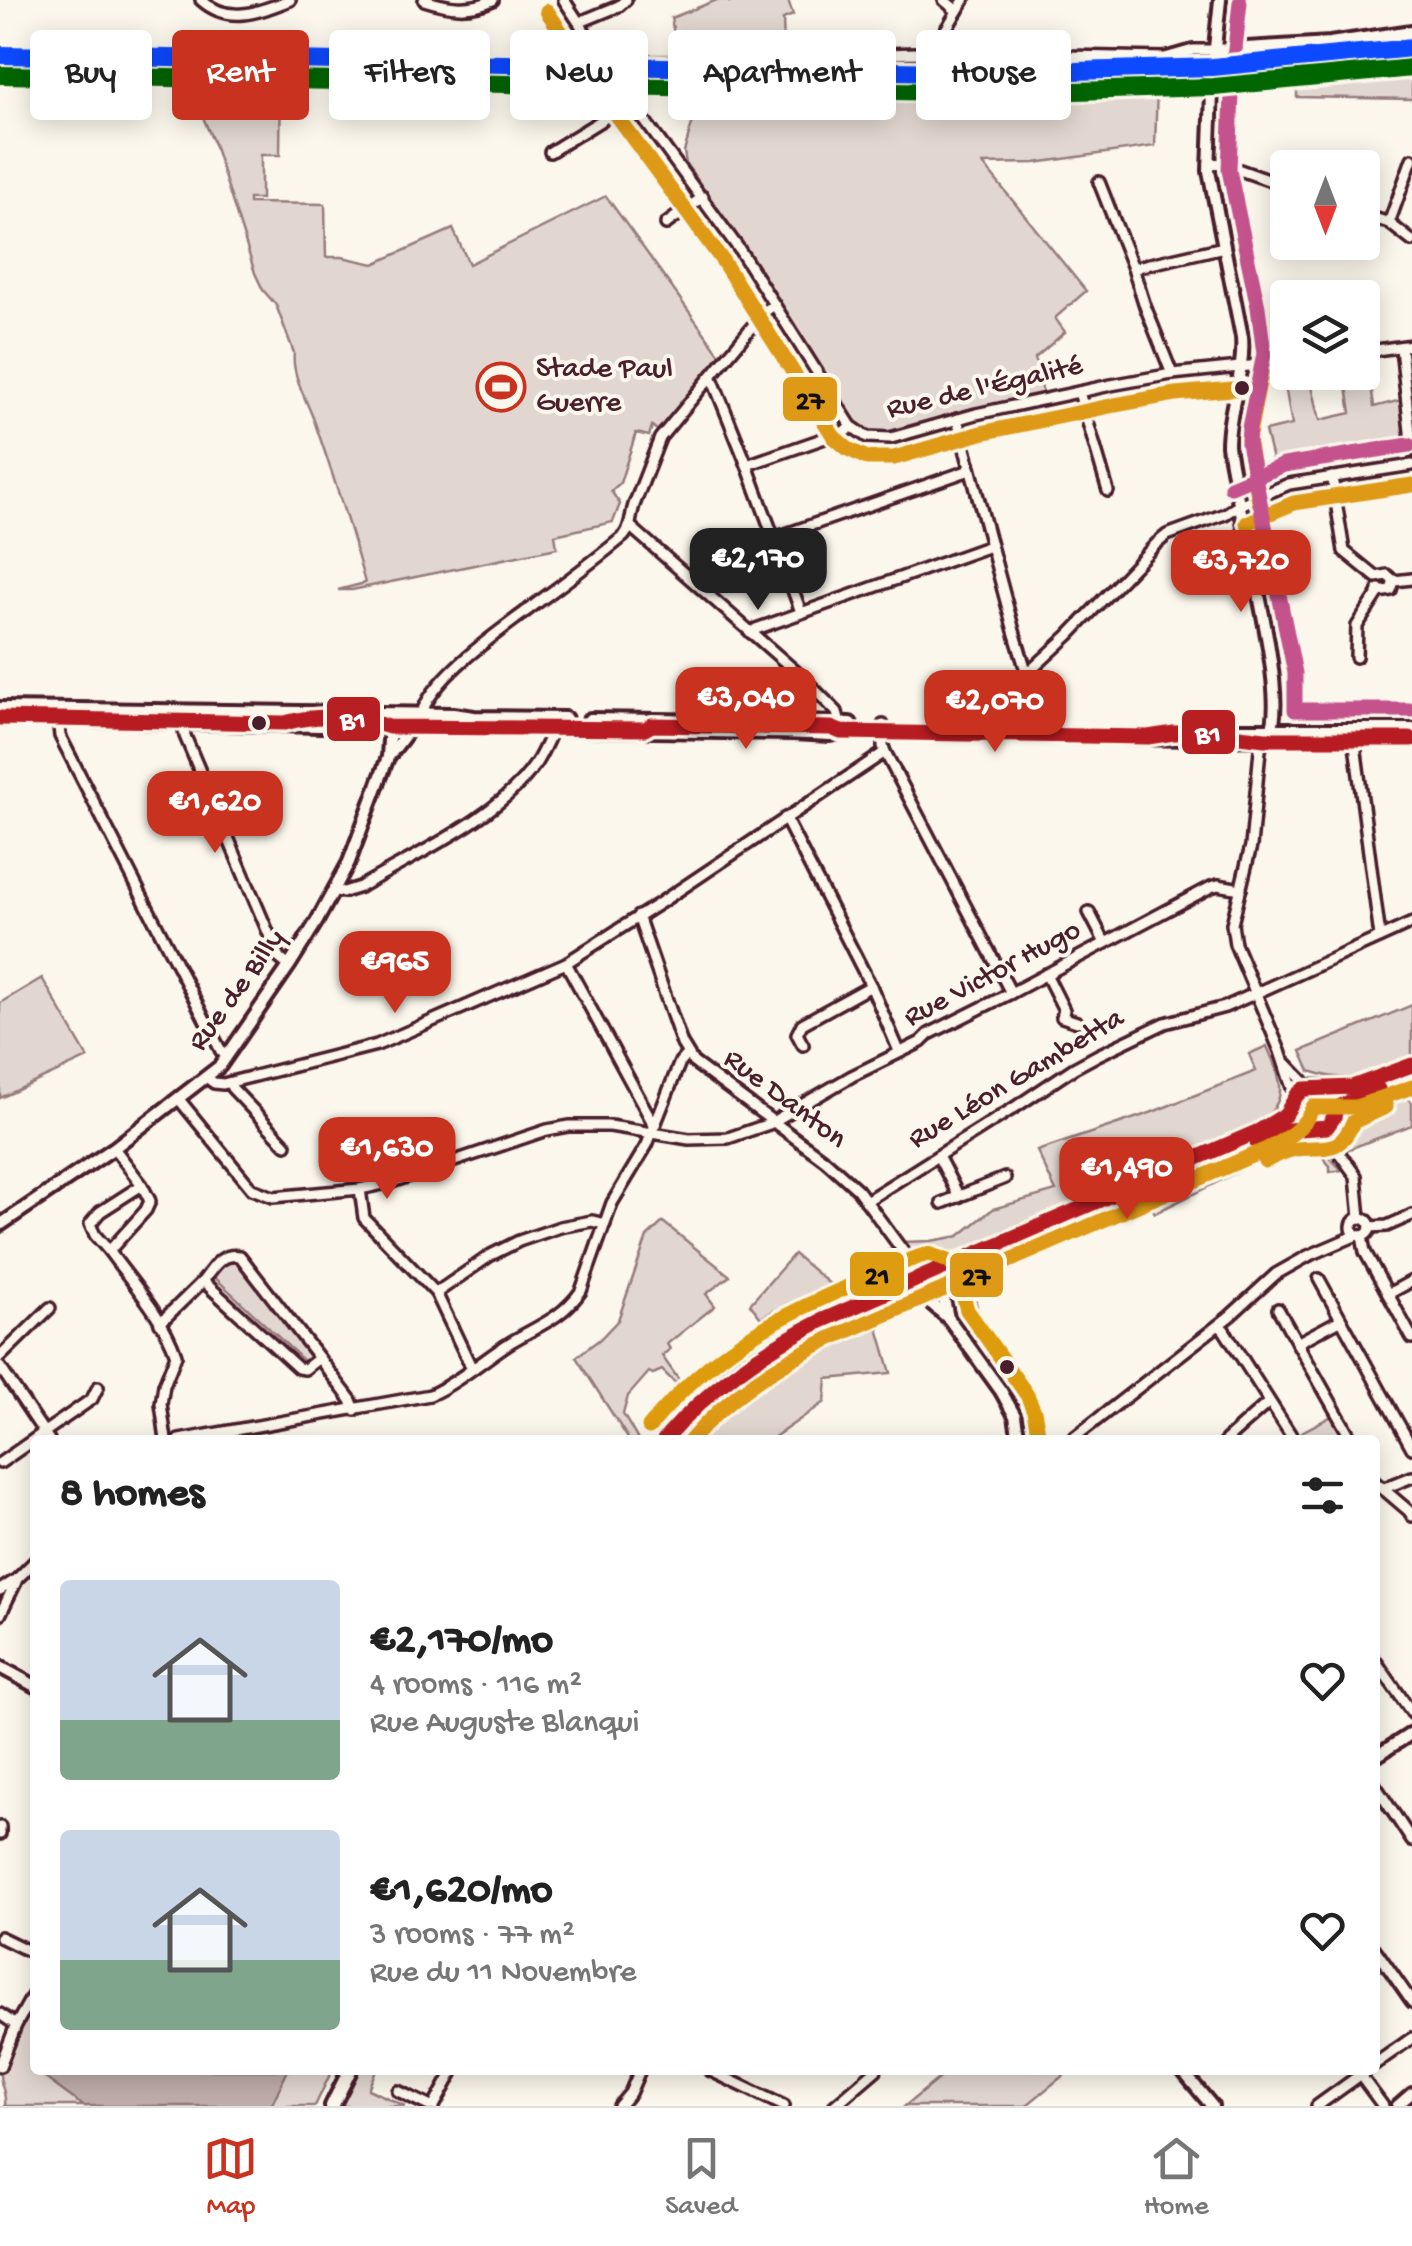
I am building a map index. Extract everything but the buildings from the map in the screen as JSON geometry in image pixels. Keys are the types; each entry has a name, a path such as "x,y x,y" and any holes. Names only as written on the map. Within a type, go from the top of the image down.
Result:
{"main road":[{"path":"0,709 58,715"},
{"path":"0,718 58,715 413,719 1268,735 1412,730"},
{"path":"182,717 389,726 413,719 554,728 830,734 841,728"},
{"path":"1354,735 1412,740"},
{"path":"680,1435 720,1394 770,1359 823,1330 1259,1131 1276,1122 1301,1090 1364,1084 1412,1065"},
{"path":"934,1277 1250,1146 1324,1128 1334,1115 1412,1076"},
{"path":"1325,1089 1333,1097 1334,1115"},
{"path":"1293,1102 1294,1119 1308,1129"},
{"path":"668,1435 695,1404 752,1358 821,1320 916,1285"},
{"path":"332,2106 348,2075"}],"street":[{"path":"202,0 230,15 244,15 290,0"},
{"path":"424,0 452,8 493,0"},
{"name":"Rue de l'Égalité","path":"564,0 585,30"},
{"path":"580,22 626,0"},
{"path":"944,0 957,11"},
{"path":"946,30 964,0"},
{"path":"1220,0 1212,82 1210,186 1242,337 1242,368 1228,440 1275,677 1275,724 1260,750 1251,846 1232,933 1284,1061 1293,1102"},
{"path":"1071,56 1164,58 1194,50 1330,42 1412,30"},
{"path":"550,152 601,120"},
{"name":"Rue de l'Égalité","path":"644,120 703,197 851,426 867,437 882,439 957,419 1172,374 1270,364"},
{"path":"1389,224 1412,159"},
{"path":"1210,163 1270,181"},
{"path":"1100,182 1172,374"},
{"path":"666,224 703,197"},
{"path":"1380,221 1412,240"},
{"path":"1133,268 1224,247"},
{"path":"774,305 764,312 656,444 630,517 631,527 828,702 837,712 841,728"},
{"path":"1380,350 1412,344"},
{"path":"1401,348 1412,450"},
{"path":"712,378 801,612"},
{"path":"1078,392 1108,491"},
{"path":"957,419 1027,674"},
{"path":"747,465 851,426"},
{"path":"941,730 952,709 1005,688 1027,674 1167,536 1289,484 1412,465"},
{"path":"774,538 970,470"},
{"path":"1332,477 1344,551 1376,577 1379,592 1357,626 1356,657"},
{"path":"413,719 475,650 631,527"},
{"path":"752,633 990,546"},
{"path":"1376,577 1412,579"},
{"path":"1379,592 1391,590 1394,581"},
{"path":"58,715 60,736 227,1056"},
{"path":"182,717 185,736 279,958 289,966"},
{"name":"Rue de Billy","path":"0,1225 114,1148 206,1077 227,1056 289,966 334,891 349,862 388,757 413,719"},
{"name":"Rue de Billy","path":"388,757 389,726"},
{"path":"334,891 360,887 493,806 528,773 554,728"},
{"path":"883,729 885,752 1011,993"},
{"path":"1354,735 1380,937"},
{"path":"206,1077 230,1083 377,1045 566,963 885,752"},
{"path":"785,818 872,986 899,1051"},
{"name":"Rue Victor Hugo","path":"178,1098 245,1182 260,1194 273,1197 392,1182 569,1126 653,1128 690,1139 728,1138 771,1121 1211,886 1241,889"},
{"path":"1089,912 1105,944"},
{"name":"Rue Danton","path":"638,916 687,1054 702,1070 826,1161 866,1201 905,1254 934,1277"},
{"name":"Rue Léon Gambetta","path":"866,1201 1098,1055 1165,1023 1225,1008 1412,923"},
{"path":"566,963 653,1128"},
{"path":"1046,974 1064,1010 1062,1017 1077,1022"},
{"path":"803,1045 798,1034 802,1024 872,986"},
{"path":"208,1435 430,1395 564,1312 581,1290 612,1203 687,1054"},
{"path":"1284,1061 1310,1087"},
{"path":"230,1083 286,1145"},
{"path":"1334,1115 1340,1154"},
{"path":"1308,1129 1340,1154 1356,1176 1358,1229 1365,1252 1412,1338"},
{"path":"108,1251 150,1201 114,1148"},
{"path":"938,1156 959,1197"},
{"path":"942,1203 1005,1178"},
{"path":"142,1185 100,1212 90,1224 171,1339 176,1354 161,1404 165,1435"},
{"path":"360,1189 364,1218 436,1292 472,1369"},
{"path":"1077,1435 1291,1264 1358,1229 1370,1231 1370,1227 1411,1219"},
{"path":"436,1292 519,1240 560,1226 592,1221 605,1224"},
{"name":"Rue Danton","path":"905,1254 916,1285"},
{"path":"160,1323 221,1258 240,1256 355,1410"},
{"path":"934,1277 948,1320"},
{"path":"1319,1280 1412,1448"},
{"path":"203,1281 298,1368 306,1369 319,1358"},
{"path":"1388,1294 1412,1281"},
{"path":"916,1285 948,1320 1010,1405 1018,1435"},
{"path":"0,1357 50,1308"},
{"path":"1278,1309 1349,1435"},
{"path":"1297,1342 1340,1320"},
{"path":"1219,1325 1291,1435"},
{"path":"0,1367 46,1435"},
{"path":"48,1435 92,1400 98,1387"},
{"path":"1232,1435 1269,1402"},
{"path":"0,1463 30,1446"},
{"path":"1380,1486 1412,1477"},
{"path":"1380,1489 1412,1516"},
{"path":"0,1615 4,1591 30,1566"},
{"path":"3,1667 30,1683"},
{"path":"1380,1667 1412,1713"},
{"path":"1380,1753 1412,1733"},
{"path":"1380,1793 1412,1841"},
{"path":"0,1937 30,1952"},
{"path":"1380,1956 1409,1998"},
{"path":"0,2066 2,2051 30,2000"},
{"path":"0,2014 16,2025"},
{"path":"1380,2060 1412,2038"},
{"path":"398,2091 432,2106 451,2075"},
{"path":"619,2106 638,2075"},
{"path":"719,2075 784,2106"},
{"path":"834,2106 870,2075"},
{"path":"1191,2075 1212,2106"},
{"path":"1317,2106 1361,2075"},
{"path":"1365,2075 1383,2106"},
{"path":"1397,2106 1412,2093"}],"shaded area":[{"path":"717,0 788,0 793,15 783,19 783,30 673,30 671,18"},
{"path":"1412,36 1412,44 1219,62 1224,57"},
{"path":"648,53 668,55 668,64 648,64"},
{"path":"916,56 916,67 896,67 896,57"},
{"path":"1071,59 1204,61 1071,66"},
{"path":"1412,64 1412,99 1297,97 1297,86 1219,85 1219,76"},
{"path":"648,77 668,78 668,82 648,82"},
{"path":"1205,77 1204,84 1157,87 1155,146 1035,163 983,164 1086,291 1055,318 1065,332 1035,358 1043,394 878,434 853,420 734,231 686,164 684,152 693,120 896,120 896,81 916,81 916,120 1071,120 1071,80"},
{"name":"Stade Paul Guerre","path":"204,120 280,120 280,155 261,155 261,199 249,199 249,203 325,204 326,257 374,264 453,229 469,264 606,196 721,356 658,431 652,426 649,436 636,433 620,483 611,491 620,504 613,522 555,535 557,548 338,590 365,583 354,543 298,380 294,353 276,305 255,273"},
{"path":"1286,390 1313,390 1320,420 1351,413 1348,390 1372,390 1374,407 1401,400 1405,454 1275,472 1265,431 1292,425"},
{"path":"42,978 88,1058 0,1098 0,1003"},
{"path":"1412,1005 1412,1057 1352,1077 1310,1071 1301,1051"},
{"path":"1267,1046 1280,1092 1265,1118 940,1263 921,1262 903,1242 959,1236 993,1209 1056,1191 1037,1151 1150,1113 1256,1071 1249,1054"},
{"path":"1392,1090 1412,1102 1412,1125 1349,1149 1345,1123 1348,1115"},
{"path":"1307,1142 1278,1152 1155,1213 1151,1206 1117,1221 1117,1209 1272,1145"},
{"path":"1310,1143 1342,1170 1330,1172 1330,1166"},
{"path":"1096,1217 1105,1226 978,1281 975,1298 984,1335 971,1340 954,1316 950,1301 955,1284 963,1275"},
{"path":"663,1222 730,1276 706,1294 715,1306 667,1344 670,1349 662,1356 679,1380 675,1383 662,1370 649,1372 628,1396 623,1414 635,1435 626,1435 576,1357 618,1320 647,1237"},
{"path":"891,1249 902,1265 902,1275 895,1282 788,1331 773,1311 761,1318 750,1304 794,1254 838,1291 867,1278 881,1253"},
{"path":"227,1261 239,1263 310,1357 304,1361 213,1276"},
{"path":"904,1305 903,1312 878,1328 891,1373 827,1379 825,1402 777,1435 685,1435 760,1369 890,1306"},
{"path":"1334,1415 1345,1435 1296,1435"},
{"path":"30,2008 30,2075 330,2075 315,2106 5,2106 0,2074"},
{"path":"44,2075 286,2075 271,2106 83,2106"},
{"path":"356,2075 374,2075 368,2089 405,2106 341,2106"},
{"path":"943,2075 1064,2075 1029,2106 905,2106"}],"transit line":[{"path":"1240,2 1229,170 1264,354 1248,443 1295,673 1295,710 1412,710"},
{"name":"27","path":"547,11 615,114 722,260 834,437 848,449 867,458 894,458 981,433 1115,405 1175,394 1244,388"},
{"path":"0,55 1004,73 1213,67 1412,48"},
{"path":"0,75 1004,93 1214,87 1412,68"},
{"name":"27","path":"1259,502 1248,439 1261,372"},
{"path":"1231,487 1284,465 1409,445"},
{"name":"27","path":"1247,523 1294,503 1412,485"},
{"name":"B1","path":"0,718 285,723 337,717 389,727 645,729 652,725 831,728 841,732 1148,737 1206,732 1265,739 1412,739"},
{"name":"B1","path":"669,1435 736,1373 821,1321 1259,1131 1285,1115 1304,1089 1352,1087 1412,1065"},
{"name":"27","path":"696,1435 755,1382 829,1339 1267,1149 1300,1127 1313,1107 1356,1107 1412,1087"},
{"name":"B1","path":"1257,1143 1288,1130 1327,1127 1336,1108 1378,1089"},
{"name":"27","path":"1265,1161 1293,1150 1337,1144 1353,1122 1386,1107"},
{"name":"21","path":"649,1427 697,1377 746,1339 831,1294 929,1254 948,1261 956,1269 967,1310 1027,1395 1039,1435"}],"place":[{"name":"Stade Paul Guerre","path":"501,387"}]}
